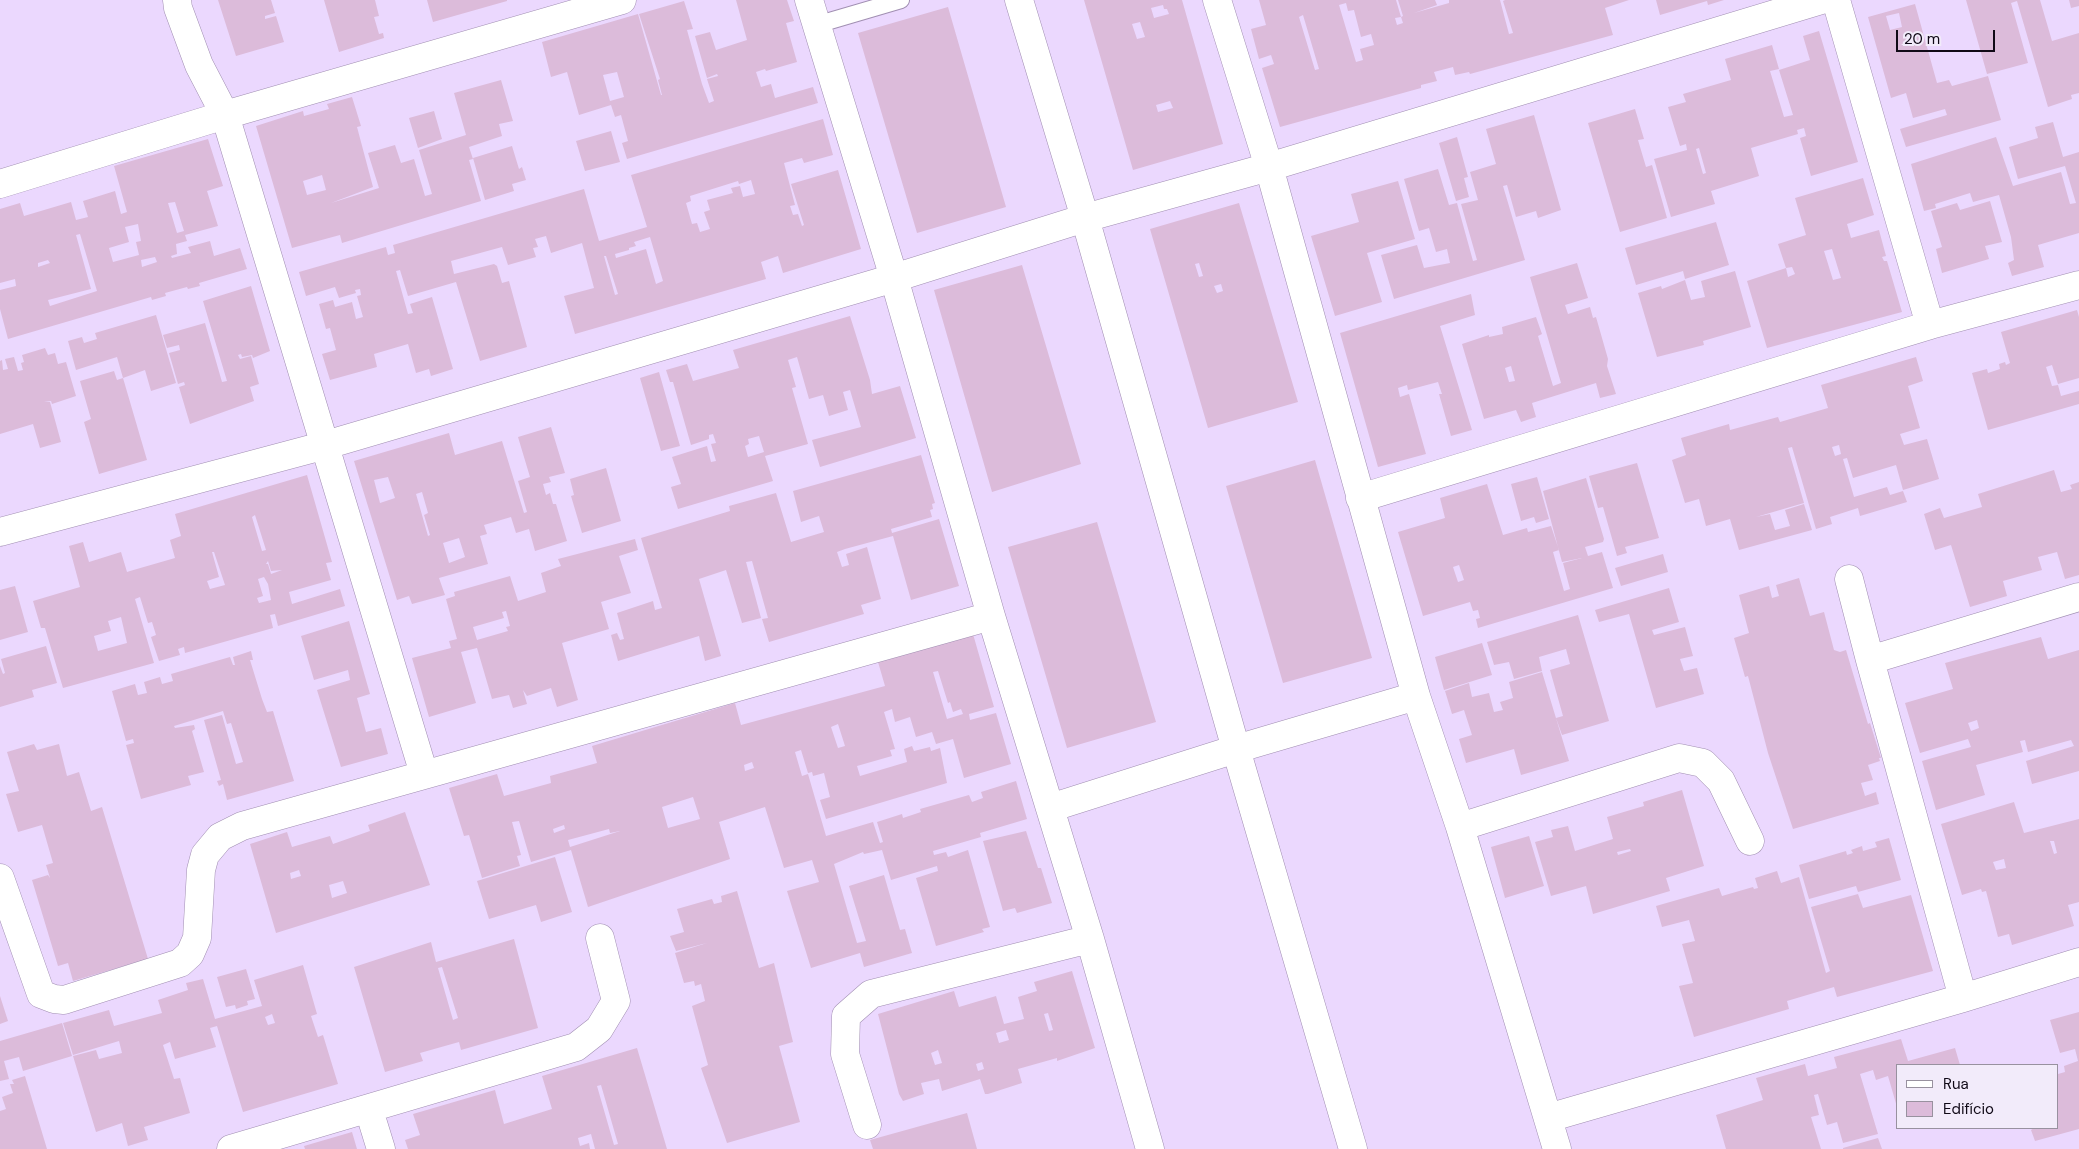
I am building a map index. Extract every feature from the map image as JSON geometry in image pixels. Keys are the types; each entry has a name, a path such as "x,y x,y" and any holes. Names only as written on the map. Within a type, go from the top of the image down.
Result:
{"street":[{"path":"177,0 178,8 199,65 225,115 424,774"},
{"path":"0,184 225,115 622,0"},
{"path":"1019,0 1085,218 1236,749 1353,1149"},
{"path":"1217,0 1269,167 1416,696 1460,827 1557,1149"},
{"path":"0,532 326,445 894,278 1085,218 1269,167 1821,0"},
{"path":"1836,0 1930,325"},
{"path":"812,12 894,278 991,616 1090,939 1150,1149"},
{"path":"1360,498 1930,325 2079,285"},
{"path":"1849,579 1963,998"},
{"path":"1870,660 2079,597"},
{"path":"0,878 41,994 54,999 64,1000 180,963 190,954 197,938 201,870 205,856 220,837 242,826 991,616"},
{"path":"1050,808 1236,749 1416,696"},
{"path":"1460,827 1679,758 1703,763 1721,781 1750,841"},
{"path":"231,1149 369,1110 576,1047 599,1030 616,1001 600,938"},
{"path":"867,1125 845,1054 846,1016 871,994 1090,939"},
{"path":"1548,1118 1963,998 2079,962"},
{"path":"369,1110 381,1149"}],"lane":[{"path":"812,12 901,0"}],"building":[{"path":"218,0 271,0 275,13 265,16 265,19 276,16 284,42 236,56"},
{"path":"324,0 375,0 379,16 374,17 379,34 383,33 384,38 339,52"},
{"path":"427,0 507,0 507,1 433,22"},
{"path":"736,0 787,0 794,21 786,23 797,62 756,72 761,87 771,84 775,98 813,87 818,103 627,159 622,143 628,141 621,115 615,117 611,105 579,115 567,72 551,77 542,42 638,14 662,95 658,80 660,79 639,14 684,1 693,29 687,30 709,103 714,101 707,79 718,76 717,74 707,78 695,36 710,32 716,50 747,40","holes":["617,72 624,97 610,101 603,75"]},
{"path":"1084,0 1182,0 1223,144 1133,170","holes":["1163,5 1169,14 1154,18 1151,8","1140,22 1145,37 1137,39 1132,24","1170,101 1173,108 1158,112 1156,105"]},
{"path":"1259,0 1396,0 1401,17 1403,16 1398,0 1435,0 1437,5 1414,13 1449,3 1449,0 1500,0 1509,34 1513,33 1503,1 1505,0 1629,0 1605,8 1613,35 1470,74 1469,72 1455,75 1453,67 1434,72 1437,81 1421,85 1421,88 1280,127 1262,68 1274,64 1271,55 1259,59 1251,29 1266,25","holes":["1346,3 1348,11 1354,10 1361,37 1371,34 1374,45 1360,49 1363,60 1356,62 1339,5","1303,15 1319,69 1315,70 1299,17","1401,17 1403,23 1397,25 1395,18"]},
{"path":"1656,0 1724,0 1708,5 1707,1 1660,15"},
{"path":"1966,0 2040,0 2052,41 2079,33 2079,93 2071,95 2072,99 2048,107 2017,1 2011,3 2028,63 1987,74"},
{"path":"2069,0 2079,0 2079,6 2071,8"},
{"path":"1915,4 1937,83 1949,80 1952,86 1988,76 2001,120 1906,147 1900,129 1947,115 1945,109 1913,118 1906,93 1891,98 1868,17","holes":["1899,13 1902,27 1890,30 1886,16"]},
{"path":"948,7 1006,207 917,233 858,33"},
{"path":"1819,31 1858,162 1811,176 1800,138 1806,136 1804,128 1797,130 1798,134 1751,148 1759,176 1711,191 1715,204 1671,217 1654,159 1687,150 1686,144 1680,146 1668,107 1686,102 1683,94 1731,80 1725,59 1772,45 1779,69 1770,71 1784,117 1793,115 1779,70 1810,60 1803,36","holes":["1699,148 1706,173 1703,174 1696,149"]},
{"path":"501,80 513,121 499,124 502,136 469,147 473,159 469,160 481,201 342,243 340,235 292,248 256,126 303,111 304,116 329,109 327,104 352,97 361,126 357,127 373,187 331,203 379,188 368,153 395,145 401,163 414,159 425,196 432,194 419,150 466,135 454,93","holes":["322,175 326,190 307,195 303,181"]},
{"path":"1635,109 1644,139 1638,140 1646,167 1652,165 1667,218 1620,232 1588,123"},
{"path":"434,111 442,139 418,148 409,118"},
{"path":"1534,115 1561,210 1538,218 1536,211 1516,217 1507,185 1503,186 1525,260 1394,299 1381,255 1417,245 1424,268 1450,263 1447,249 1436,252 1429,228 1419,231 1404,179 1438,169 1449,205 1457,203 1473,261 1477,260 1461,204 1478,200 1470,172 1496,164 1486,129"},
{"path":"823,119 833,155 804,163 802,158 784,163 795,205 790,206 793,215 798,214 802,226 804,225 791,184 838,170 861,249 783,273 778,256 761,262 766,279 575,334 564,296 594,288 582,243 551,253 546,236 535,239 538,247 533,248 536,257 508,265 502,247 451,261 454,274 494,264 497,266 502,283 509,281 527,347 480,361 456,282 408,296 400,270 396,271 408,314 413,313 410,304 432,297 453,369 431,376 429,369 416,373 408,344 374,354 377,367 330,380 322,354 336,350 330,328 326,329 319,304 333,300 335,307 352,302 356,319 363,317 357,296 361,295 360,289 355,290 356,293 339,298 335,287 306,296 299,272 386,247 388,255 395,253 393,245 584,189 599,241 647,227 631,175","holes":["751,180 755,194 743,197 740,186 731,188 733,193 707,200 710,210 704,212 710,229 700,232 697,223 692,224 686,203 691,201 690,196 738,181 739,184","650,237 663,281 656,284 646,249 616,258 615,254 636,246 634,242","604,256 606,256 618,294 615,295"]},
{"path":"2053,122 2063,157 2079,152 2079,233 2038,245 2044,267 2012,276 2008,263 2014,260 2011,237 1999,195 1973,202 1970,193 1935,204 1936,208 1924,211 1911,164 1996,137 2013,186 2061,172 2070,204 2076,203 2065,166 2018,179 2009,147 2038,138 2035,127"},
{"path":"611,131 620,162 585,171 576,141"},
{"path":"1457,137 1468,177 1464,178 1469,197 1456,201 1439,143"},
{"path":"208,139 223,186 207,191 218,226 185,235 187,241 176,244 177,254 171,256 172,258 191,253 188,247 210,241 214,256 240,248 247,269 199,283 200,286 188,289 187,287 165,293 166,296 152,300 151,297 8,339 0,309 0,290 16,286 15,279 0,283 0,209 20,203 24,216 71,202 76,220 88,217 83,201 115,191 121,214 127,212 114,166","holes":["175,202 184,231 177,233 168,203","138,224 141,241 136,242 139,255 113,262 109,248 129,242 125,227","80,234 97,291 50,306 48,300 91,289 76,235","155,257 157,262 142,267 141,260","48,260 50,263 38,267 38,263"]},
{"path":"512,146 519,169 522,167 526,180 512,184 514,191 485,200 473,158"},
{"path":"1863,178 1874,215 1847,224 1851,238 1879,230 1886,256 1882,257 1884,261 1887,261 1902,312 1767,348 1747,281 1786,268 1778,244 1806,235 1795,198","holes":["1832,249 1841,278 1833,280 1824,251","1792,267 1795,274 1788,277 1786,268"]},
{"path":"1398,181 1415,239 1367,253 1382,302 1335,316 1311,236 1359,222 1351,194"},
{"path":"1990,201 2002,242 1985,246 1989,259 1942,273 1936,249 1942,247 1931,211 1957,203 1960,210"},
{"path":"1239,203 1298,402 1208,428 1150,229","holes":["1199,263 1203,276 1199,277 1195,264","1221,284 1223,291 1217,293 1214,286"]},
{"path":"1716,222 1729,265 1685,279 1683,271 1636,285 1625,248"},
{"path":"1577,263 1588,298 1565,305 1568,314 1590,307 1593,318 1596,317 1608,359 1607,366 1616,394 1600,398 1596,383 1532,403 1536,417 1521,422 1516,410 1484,419 1462,344 1489,335 1489,337 1503,334 1502,327 1536,317 1542,334 1538,336 1553,386 1561,383 1530,277","holes":["1511,366 1515,381 1509,382 1505,368"]},
{"path":"1022,265 1081,464 992,492 934,290"},
{"path":"1735,271 1751,327 1703,341 1704,345 1657,357 1638,293 1661,286 1662,289 1685,280 1691,300 1705,297 1701,281"},
{"path":"251,286 270,351 253,358 252,355 242,357 241,354 238,355 240,359 251,356 259,384 250,387 254,401 190,424 179,387 185,385 184,382 178,384 169,353 180,350 179,345 167,348 163,335 205,323 222,382 227,381 203,301"},
{"path":"1471,294 1475,315 1440,326 1472,430 1451,436 1439,394 1442,394 1438,382 1408,390 1407,385 1398,388 1400,397 1409,394 1426,454 1378,467 1340,333"},
{"path":"2077,310 2079,317 2079,378 2058,384 2052,365 2046,367 2052,386 2058,385 2061,396 2079,391 2079,404 1988,430 1972,373 1987,369 1988,373 2000,369 1999,364 2005,362 2006,365 2010,363 2001,332"},
{"path":"156,315 176,383 151,391 145,370 123,378 117,357 76,370 68,341 82,337 84,343 97,339 95,333"},
{"path":"850,316 870,380 872,394 900,386 916,438 820,467 812,440 861,427 850,390 843,392 848,410 829,416 823,395 809,399 797,357 788,360 796,387 792,388 808,444 765,456 773,481 678,509 671,487 681,484 672,457 707,446 711,462 716,461 711,444 716,443 713,434 709,435 709,439 691,445 673,382 670,382 666,370 687,364 693,381 739,368 733,350","holes":["759,436 764,452 748,457 745,446 749,444 748,439"]},
{"path":"45,348 48,355 55,353 58,364 66,362 76,396 52,404 51,401 44,402 50,402 61,442 40,448 33,424 0,434 0,361 2,360 3,370 8,369 5,359 14,357 18,371 23,370 21,363 24,362 22,355"},
{"path":"1916,357 1923,381 1908,386 1920,428 1900,434 1904,445 1927,439 1939,479 1903,490 1896,465 1853,478 1847,458 1843,459 1854,497 1887,487 1890,495 1903,491 1907,502 1860,516 1858,508 1830,517 1832,524 1816,529 1792,447 1788,448 1804,503 1756,517 1770,514 1775,530 1790,526 1785,510 1804,504 1812,530 1739,550 1730,519 1706,526 1699,499 1685,503 1672,460 1686,455 1681,438 1729,424 1730,430 1778,417 1780,422 1828,408 1821,385","holes":["1839,445 1841,454 1835,456 1832,447"]},
{"path":"114,371 117,380 123,378 147,460 99,474 84,422 91,419 80,381"},
{"path":"659,372 680,446 661,451 640,378"},
{"path":"551,427 565,473 549,477 551,482 543,484 546,495 550,493 553,504 556,504 567,541 535,551 529,529 516,533 511,517 484,525 487,534 480,536 488,564 439,578 445,595 412,604 409,596 397,600 354,461 449,433 455,455 502,441 524,513 527,512 518,481 530,477 518,437","holes":["388,477 395,498 380,503 374,480","422,492 428,513 424,515 430,535 428,536 416,494","459,538 465,557 449,563 443,543"]},
{"path":"921,455 935,503 932,504 933,509 930,510 932,517 891,529 892,533 939,519 959,586 911,600 893,536 845,549 837,552 842,567 849,565 846,554 867,547 881,599 861,605 864,614 769,642 762,619 768,618 752,561 746,562 761,618 742,623 726,570 699,579 721,656 705,661 699,636 618,661 611,635 617,633 620,640 624,639 617,613 653,601 655,610 662,608 641,538 730,511 729,506 776,493 791,542 824,532 819,516 801,522 793,491"},
{"path":"1315,460 1372,658 1283,683 1226,486"},
{"path":"1637,463 1659,538 1625,547 1627,553 1617,556 1603,507 1598,508 1589,476"},
{"path":"606,468 621,521 582,533 571,496 574,495 570,479"},
{"path":"2054,470 2061,492 2072,489 2070,485 2079,482 2079,575 2065,579 2057,552 2038,557 2042,570 2003,581 2007,596 1970,607 1951,545 1935,550 1924,514 1940,508 1944,518 1982,507 1978,494"},
{"path":"307,475 332,562 326,563 331,580 289,592 292,604 340,589 345,606 278,626 275,614 270,615 273,628 185,653 184,647 178,649 180,655 159,661 151,637 156,635 152,622 148,623 140,597 135,599 154,663 63,688 45,628 41,628 33,601 80,587 69,546 83,542 89,562 121,552 127,572 175,558 170,540 181,536 175,514","holes":["255,515 266,550 262,551 252,517","212,552 214,552 225,585 210,589 207,581 219,577","268,561 271,571 282,570 271,574 268,564 266,564","264,577 268,584 271,600 259,603 257,598 263,596 258,579","121,617 127,643 98,651 94,636 111,631 108,621"]},
{"path":"1537,477 1549,519 1536,523 1534,517 1521,521 1511,484"},
{"path":"1586,478 1604,539 1603,542 1585,547 1588,556 1602,552 1613,588 1478,628 1476,619 1480,618 1478,610 1473,611 1470,602 1423,616 1398,532 1445,518 1440,498 1487,484 1503,535 1527,528 1528,532 1551,526 1558,547 1543,491","holes":["1559,550 1562,562 1582,558 1563,563 1570,589 1564,591 1553,552","1459,565 1464,580 1458,582 1453,567"]},
{"path":"1097,522 1156,722 1067,748 1008,547"},
{"path":"635,539 638,550 619,556 631,593 601,602 609,629 562,643 578,700 557,707 551,688 527,696 523,690 527,704 513,708 509,695 492,699 477,648 461,652 476,703 429,717 412,658 451,648 449,641 457,639 446,599 455,596 454,592 510,576 518,601 546,592 541,573 561,566 558,559","holes":["506,611 510,626 506,627 508,631 477,640 473,627 504,618 502,612"]},
{"path":"1663,554 1668,572 1621,586 1615,568"},
{"path":"1799,578 1810,616 1824,612 1834,650 1840,652 1846,650 1868,724 1870,723 1881,758 1879,758 1880,761 1868,765 1873,780 1861,783 1865,796 1876,792 1879,804 1793,829 1768,753 1748,676 1745,677 1734,638 1749,633 1739,595 1769,586 1772,598 1779,596 1776,585"},
{"path":"15,586 28,632 0,640 0,590"},
{"path":"1669,588 1679,622 1652,630 1654,635 1685,627 1693,656 1680,659 1684,671 1697,668 1704,694 1656,708 1629,614 1599,622 1595,610"},
{"path":"1578,615 1609,721 1562,735 1556,718 1563,716 1550,670 1570,664 1566,649 1539,657 1542,671 1514,679 1509,662 1494,665 1487,642"},
{"path":"349,621 370,694 357,698 366,732 381,728 388,754 341,767 317,690 350,680 348,670 314,680 301,636"},
{"path":"973,634 994,707 969,714 970,720 996,713 1011,764 964,778 953,739 936,744 932,732 916,737 910,717 895,722 892,709 884,712 895,749 890,750 892,756 857,766 860,776 907,762 904,749 912,746 914,751 930,747 931,751 940,748 947,783 826,819 820,800 830,797 824,773 813,776 812,772 808,773 801,750 795,752 802,776 808,774 826,836 873,822 880,843 883,842 877,822 902,814 903,818 921,812 920,809 969,795 972,802 983,798 981,792 1016,781 1027,819 980,833 981,837 933,851 934,855 946,852 948,857 968,850 990,927 982,929 984,932 936,946 916,878 938,871 937,866 891,880 882,850 864,854 863,852 834,864 857,943 866,941 849,886 884,875 900,930 905,929 912,953 864,967 860,953 811,968 787,891 819,882 812,860 784,868 765,807 719,822 730,859 588,907 571,850 531,862 519,821 512,822 521,855 517,856 520,866 482,878 469,835 464,836 449,788 497,774 504,796 551,783 550,776 597,763 592,746 735,703 741,725 885,686 878,662","holes":["938,671 948,703 950,702 953,712 961,709 963,714 947,719 933,672","838,724 845,746 838,748 831,727","752,762 754,768 745,771 744,765","693,797 700,819 668,828 662,807","564,825 565,829 554,833 553,829","609,829 610,833 620,831 570,847 568,840"]},
{"path":"2041,637 2048,659 2079,650 2079,771 2032,784 2026,761 2074,746 2071,740 2028,752 2025,740 2020,741 2023,752 1976,765 1985,795 1936,810 1922,761 1971,747 1968,739 1920,753 1905,703 1953,689 1945,663","holes":["1977,720 1979,728 1971,731 1968,723"]},
{"path":"1482,643 1492,675 1444,690 1435,657"},
{"path":"46,646 57,683 32,690 34,697 0,707 0,666 3,674 5,673 1,659"},
{"path":"251,651 253,660 250,660 262,699 267,712 273,711 294,781 227,800 223,784 219,786 217,781 221,780 204,720 222,715 236,764 243,762 231,723 227,724 223,711 174,726 175,728 194,725 195,729 192,731 204,772 188,776 191,785 141,799 126,745 134,743 133,739 126,741 112,691 135,684 138,695 147,693 144,682 160,677 162,684 173,681 171,674 230,657 233,665 235,665 233,657"},
{"path":"1542,672 1569,761 1521,775 1514,749 1466,763 1459,739 1472,735 1464,710 1452,714 1445,691 1469,683 1472,697 1489,693 1494,712 1503,710 1500,702 1513,698 1509,682"},
{"path":"34,744 37,750 59,744 67,776 79,772 91,811 102,807 148,959 73,981 68,963 58,966 32,880 48,875 50,878 46,865 53,863 42,825 18,832 6,794 19,791 7,752"},
{"path":"1682,790 1704,866 1666,878 1670,891 1593,914 1586,886 1551,896 1535,842 1553,837 1551,830 1568,826 1575,851 1613,839 1607,817 1644,806 1643,802","holes":["1630,849 1631,851 1618,855 1617,852"]},
{"path":"2014,802 2024,833 2079,819 2079,902 2068,905 2074,926 2012,945 2009,934 1998,937 1986,891 1982,892 1981,889 1962,895 1941,824","holes":["2050,841 2054,841 2057,853 2054,854","2004,859 2006,868 1996,870 1993,862"]},
{"path":"405,812 430,885 276,933 250,844 287,832 292,847 330,836 333,844 370,831 368,825","holes":["299,870 301,876 291,879 290,873","343,881 347,893 332,898 329,885"]},
{"path":"1026,831 1038,868 1041,868 1052,903 1017,913 1015,908 1003,911 983,841"},
{"path":"1529,836 1544,886 1505,898 1491,847"},
{"path":"1889,838 1901,880 1858,892 1856,886 1809,899 1799,865 1846,851 1847,855 1853,853 1851,850 1862,846 1863,851 1877,847 1875,842"},
{"path":"555,857 572,912 541,922 536,905 489,919 477,881"},
{"path":"1777,871 1781,883 1799,877 1826,973 1830,971 1811,907 1858,894 1863,908 1911,895 1933,971 1837,997 1834,987 1787,1001 1789,1009 1694,1037 1679,986 1693,983 1682,944 1695,941 1689,920 1662,927 1656,906 1719,888 1722,896 1753,887 1754,889 1758,888 1755,878"},
{"path":"737,891 759,968 774,963 793,1042 779,1046 800,1122 727,1143 701,1068 708,1065 692,1006 705,1001 701,984 695,986 694,981 684,983 675,953 707,943 676,951 670,936 684,932 677,909 712,899 714,904 722,902 721,896"},
{"path":"514,939 538,1028 461,1050 459,1042 420,1053 423,1061 385,1072 354,967 431,942 436,962","holes":["442,967 458,1018 453,1020 438,968"]},
{"path":"303,965 317,1014 311,1016 318,1037 323,1035 338,1084 243,1112 217,1026 210,1028 216,1047 175,1059 170,1042 163,1045 174,1079 180,1078 190,1113 144,1127 148,1140 128,1146 122,1123 96,1132 73,1056 96,1050 99,1059 122,1053 119,1041 73,1055 63,1023 109,1010 114,1026 162,1013 158,1000 188,990 186,983 203,979 215,1019 262,1006 254,980","holes":["272,1014 275,1023 268,1025 265,1017"]},
{"path":"246,969 255,999 247,1001 248,1005 236,1009 235,1005 226,1007 217,977"},
{"path":"1072,971 1095,1048 1057,1061 1057,1058 1018,1069 1022,1083 988,1094 985,1094 980,1079 942,1091 939,1079 921,1083 924,1094 903,1101 899,1094 878,1014 954,991 959,1007 996,996 1004,1024 1024,1019 1018,997 1037,991 1034,982","holes":["1048,1013 1053,1030 1049,1031 1044,1014","1006,1030 1009,1040 999,1043 996,1033","938,1050 942,1063 935,1065 931,1053","982,1062 984,1069 978,1071 976,1064"]},
{"path":"0,996 8,1021 0,1024"},
{"path":"2079,1012 2079,1129 2035,1141 2031,1130 2032,1129 2059,1129 2059,1074 2065,1072 2064,1066 2078,1061 2075,1049 2060,1053 2050,1020"},
{"path":"62,1023 72,1056 23,1071 19,1057 4,1061 9,1079 0,1081 0,1041"},
{"path":"1901,1039 1908,1061 1955,1048 1960,1064 1896,1064 1896,1104 1888,1076 1876,1080 1873,1070 1860,1074 1878,1134 1843,1143 1837,1122 1827,1125 1818,1094 1814,1095 1819,1115 1811,1117 1821,1149 1726,1149 1716,1115 1763,1100 1756,1078 1805,1064 1808,1076 1837,1068 1834,1057"},
{"path":"637,1048 667,1149 595,1149 591,1134 578,1138 580,1146 589,1143 590,1149 408,1149 405,1140 420,1135 413,1114 495,1090 504,1124 552,1109 542,1076","holes":["601,1085 618,1144 614,1145 597,1086"]},
{"path":"25,1076 47,1149 0,1149 0,1111 6,1109 2,1097 13,1093 10,1084 14,1084 12,1080"},
{"path":"967,1113 977,1149 873,1149 870,1140"},
{"path":"352,1132 357,1149 305,1149 304,1146"},
{"path":"1878,1138 1882,1149 1843,1149 1843,1148"}]}
